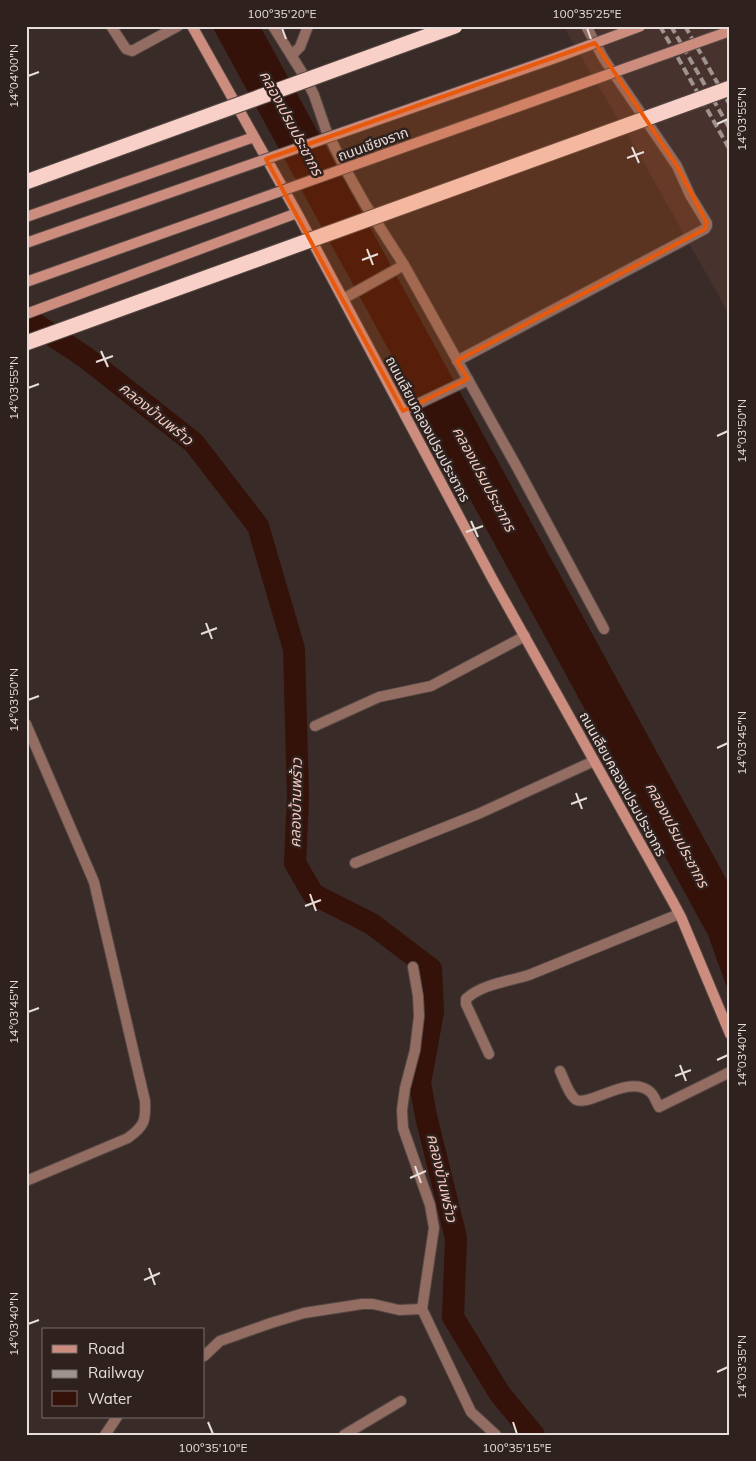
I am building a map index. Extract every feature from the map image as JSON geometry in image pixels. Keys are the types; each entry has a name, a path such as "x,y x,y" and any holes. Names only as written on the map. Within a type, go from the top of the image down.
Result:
{"highway":[{"path":"26,182 455,26"},
{"path":"26,342 730,88"}],"main road":[{"name":"ถนนเลียบคลองเปรมประชากร","path":"192,26 297,213 525,636 679,914 730,1034"},
{"name":"ถนนเชียงราก","path":"26,243 556,58 641,26"},
{"name":"ถนนเชียงราก","path":"26,282 730,32"},
{"path":"26,217 254,137"},
{"path":"26,314 297,213"}],"street":[{"path":"111,26 126,49 132,51 178,26"},
{"path":"273,26 310,87 326,130 347,172 400,267 457,361 465,381 604,629"},
{"path":"292,55 300,47 308,26"},
{"path":"457,361 696,234 707,226 677,166 604,59 586,26"},
{"path":"343,298 400,267"},
{"path":"403,411 465,381"},
{"path":"315,726 380,697 431,686 525,636"},
{"path":"26,724 94,882 145,1101 146,1113 140,1128 128,1138 26,1181"},
{"path":"355,864 478,814 594,761"},
{"path":"489,1054 466,1004 466,999 471,994 505,981 529,975 679,914"},
{"path":"413,967 419,1016 415,1050 405,1088 402,1110 403,1128 425,1188 434,1228 422,1308 471,1412 496,1435"},
{"path":"560,1071 576,1100 586,1100 638,1085 651,1092 659,1107 730,1072"},
{"path":"205,1355 220,1341 304,1313 362,1304 373,1304 399,1310 422,1308"},
{"path":"344,1435 401,1401"},
{"path":"105,1435 116,1418"}],"highlighted area":[{"path":"595,43 677,166 707,223 705,229 457,361 468,379 403,411 266,159"}],"shaded area":[{"path":"563,26 730,26 730,316 639,154"}],"water":[{"name":"คลองเปรมประชากร","path":"212,26 260,26 730,886 730,996 708,935"}],"waterway":[{"name":"คลองบ้านพร้าว","path":"37,325 85,357 194,443 258,526 294,649 298,797 295,863 313,894 372,924 431,969 433,1012 420,1083 426,1116 456,1238 453,1317 500,1394 534,1435"}],"railway":[{"path":"660,26 730,150"},
{"path":"671,26 730,129"},
{"path":"685,26 730,105"}]}
